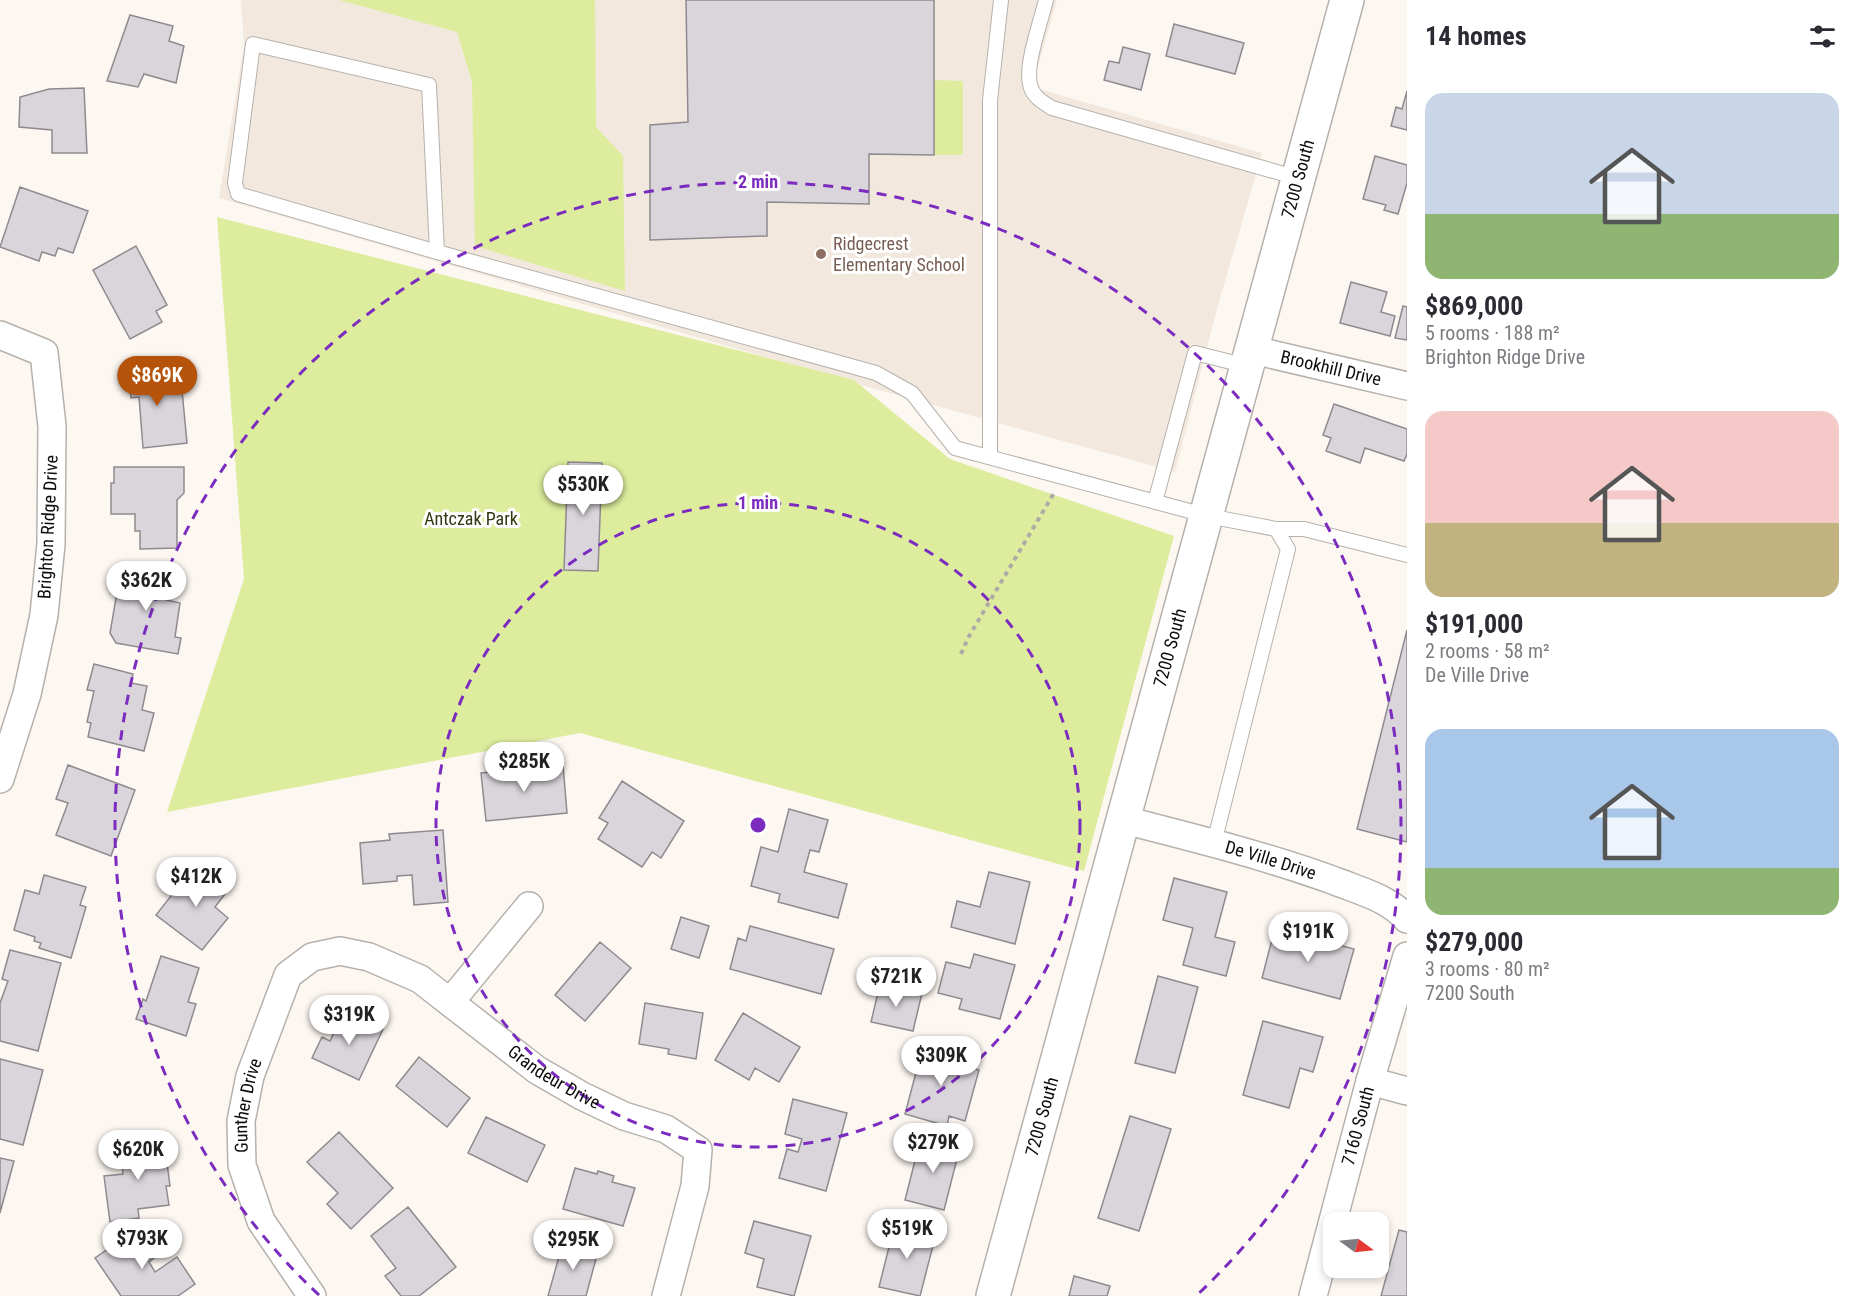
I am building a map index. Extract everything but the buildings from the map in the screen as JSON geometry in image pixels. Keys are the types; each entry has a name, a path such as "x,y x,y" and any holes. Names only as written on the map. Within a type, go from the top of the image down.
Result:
{"street":[{"name":"7200 South","path":"993,1296 1208,516 1347,0"},
{"name":"Brighton Ridge Drive","path":"0,335 44,353 52,426 51,544 44,615 27,694 0,779"},
{"name":"Brookhill Drive","path":"1251,358 1407,386"},
{"name":"De Ville Drive","path":"1124,820 1283,862 1381,899 1401,911 1407,919"},
{"path":"451,1001 529,906"},
{"name":"Grandeur Drive","path":"288,975 312,957 340,951 369,957 420,979 537,1070 582,1096 624,1116 666,1129 698,1150 695,1186 666,1296"},
{"name":"7160 South","path":"1313,1296 1370,1081 1407,956"},
{"name":"Gunther Drive","path":"288,975 250,1076 241,1121 242,1165 261,1221 312,1296"},
{"path":"1370,1081 1407,1091"}],"lane":[{"path":"990,457 990,100 1001,0"},
{"path":"1046,0 1029,68 1030,85 1037,99 1052,108 1299,178"},
{"path":"437,252 429,85 254,44 235,183 238,194 437,252 876,374 912,393 956,448 1208,516 1276,529 1304,528 1407,555"},
{"path":"1155,502 1196,353 1251,358"},
{"path":"1214,843 1288,549 1276,529"}],"path":[{"path":"961,654 968,638 1063,477"}],"shaded area":[{"name":"Ridgecrest Elementary School","path":"241,0 1057,0 1032,87 1262,153 1217,309 1175,472 875,389 219,198 244,45"}],"green space":[{"path":"339,0 595,0 596,127 623,156 625,291 475,246 472,82 457,32"},
{"path":"934,80 963,81 963,155 934,155"},
{"name":"Antczak Park","path":"217,217 854,380 950,459 1174,536 1084,871 580,733 167,812 244,579"}],"place":[{"name":"Ridgecrest Elementary School","path":"821,254"}]}
